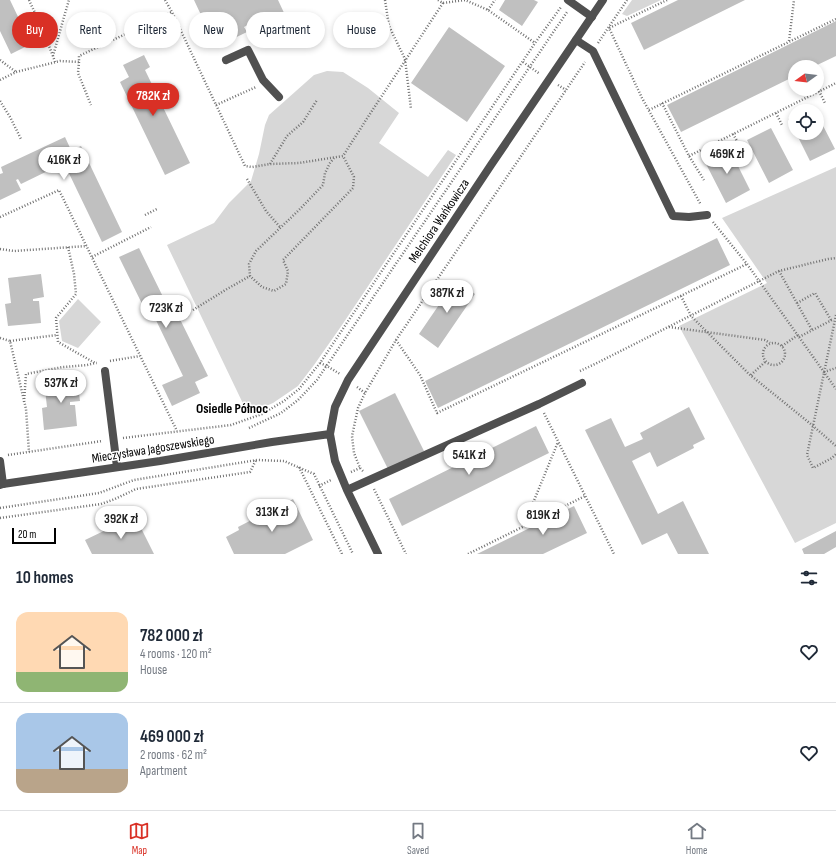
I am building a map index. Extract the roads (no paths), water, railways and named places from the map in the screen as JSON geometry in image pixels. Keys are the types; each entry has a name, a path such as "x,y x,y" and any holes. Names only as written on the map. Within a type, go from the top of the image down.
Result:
{"street":[{"name":"Melchiora Wańkowicza","path":"378,554 347,490 335,461 330,434 336,407 348,380 486,172 603,0"},
{"path":"568,3 592,17"},
{"path":"576,40 593,51 673,216 690,217 706,215"},
{"path":"226,60 248,50 263,80 279,97"},
{"path":"105,371 117,467"},
{"path":"347,490 539,404 582,383"},
{"name":"Mieczysława Jagoszewskiego","path":"0,461 1,485 330,434"}],"district":[{"name":"Osiedle Północ","path":"232,408"}]}
